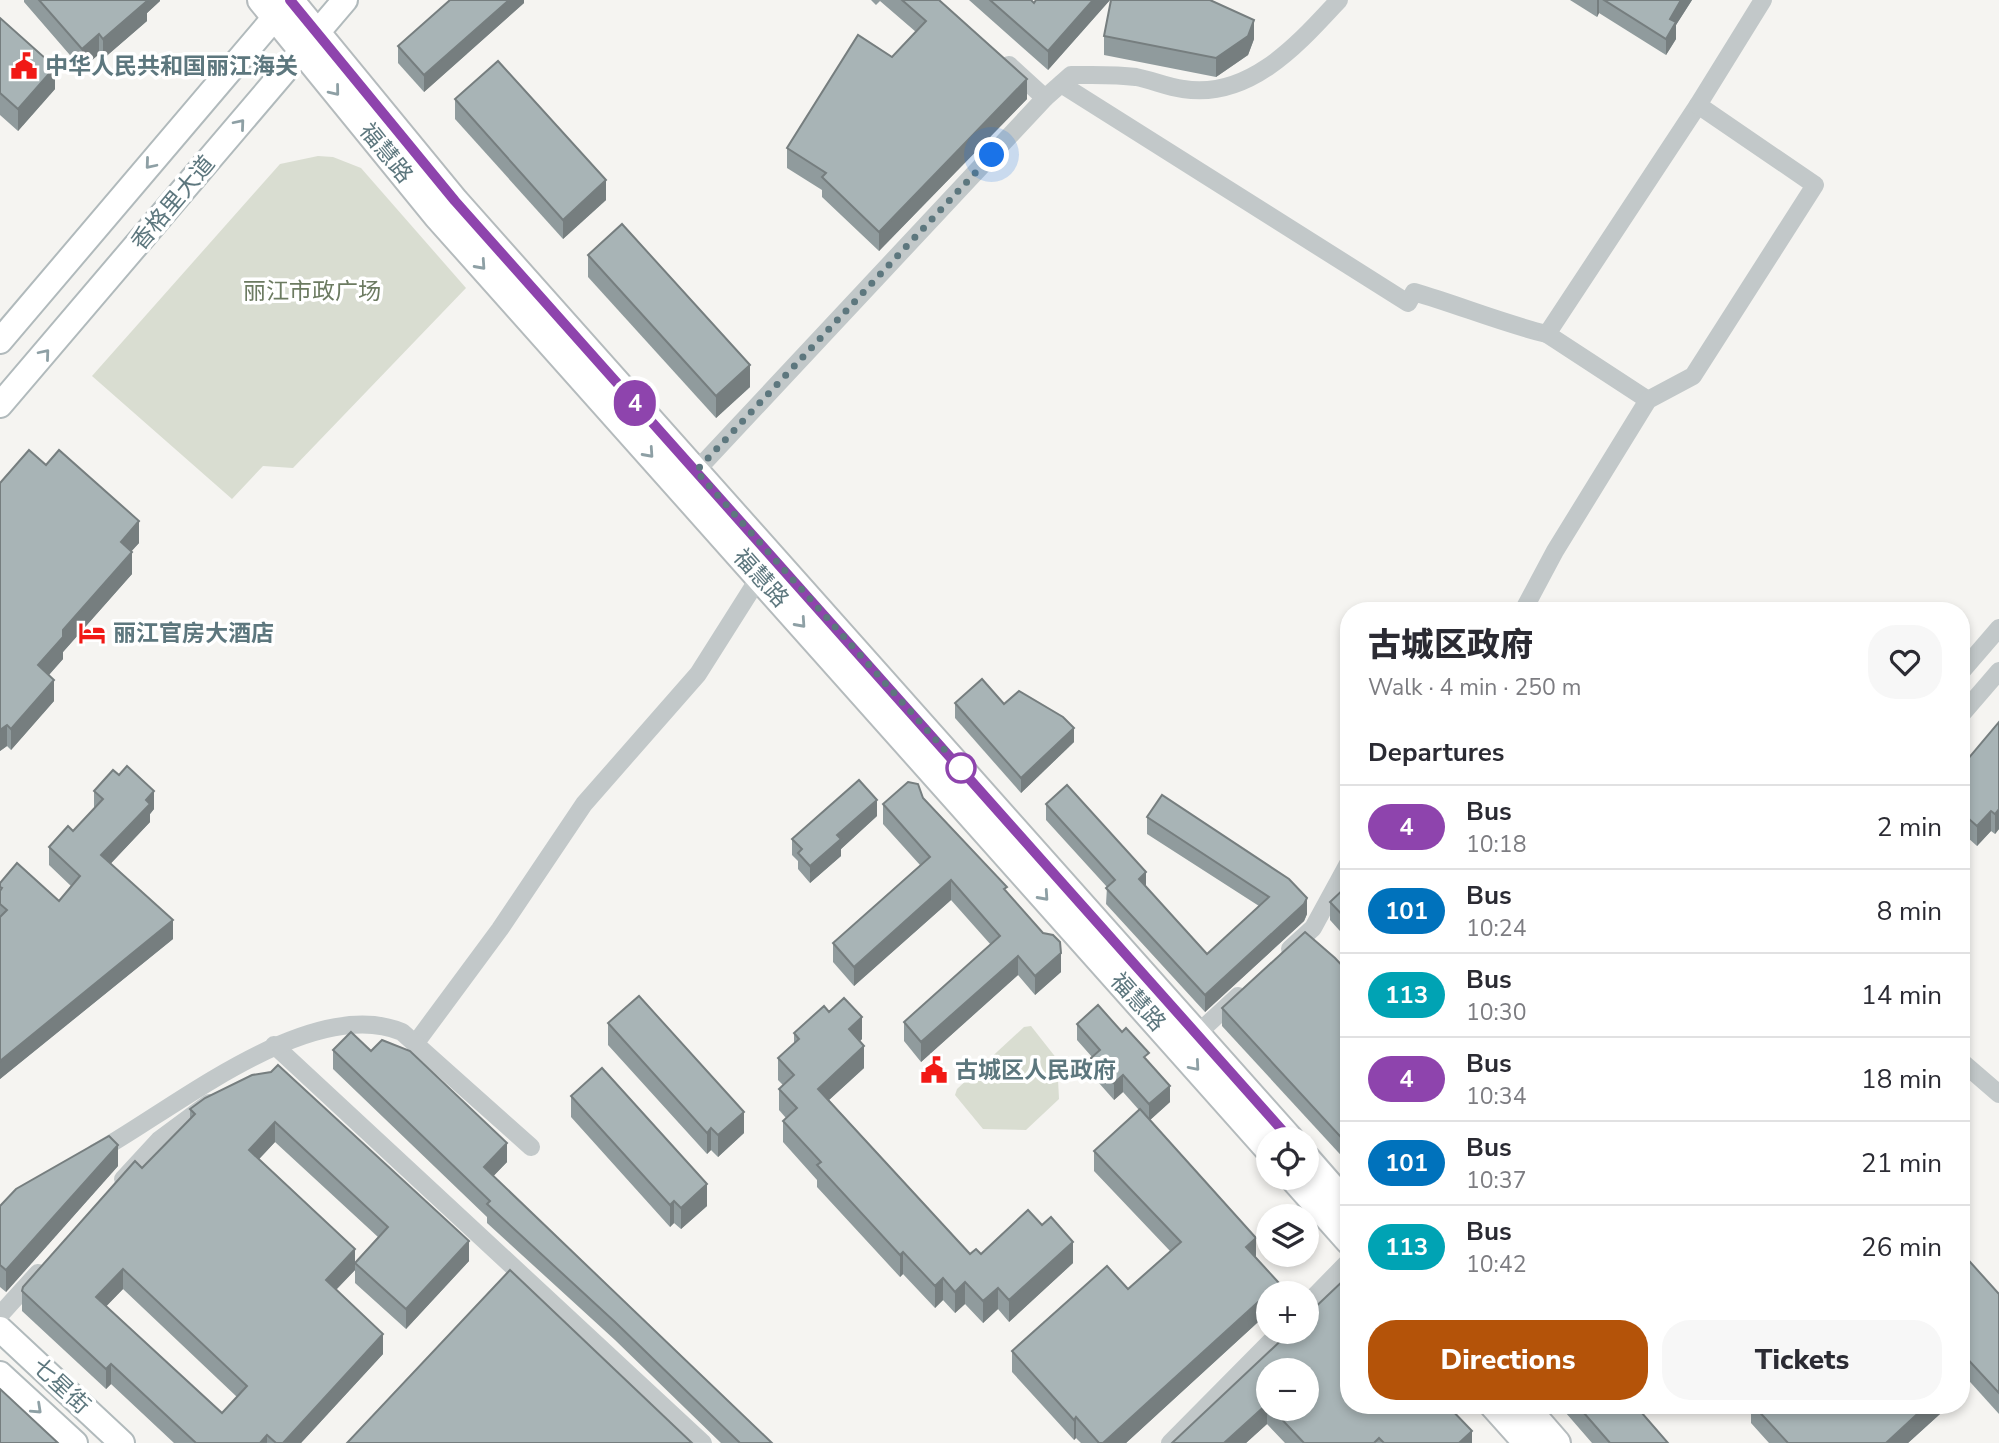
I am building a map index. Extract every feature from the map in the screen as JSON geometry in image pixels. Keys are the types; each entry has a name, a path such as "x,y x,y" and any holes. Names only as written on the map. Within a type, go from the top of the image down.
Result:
{"main road":[{"name":"香格里大道","path":"0,405 345,0"},
{"name":"香格里大道","path":"0,341 279,4"},
{"name":"福慧路","path":"279,4 310,42 437,216 1256,1135"},
{"name":"福慧路","path":"310,42 455,201 1279,1127"},
{"path":"1319,1173 1340,1197"},
{"path":"1304,1190 1340,1231"},
{"name":"七星街","path":"0,1329 122,1443"},
{"name":"七星街","path":"0,1374 75,1443"},
{"path":"1501,1414 1527,1443"},
{"path":"1532,1414 1557,1443"}],"street":[{"path":"696,471 1045,98 1071,75 1134,77 1183,90 1203,89 1241,80 1259,73 1292,51 1339,0"},
{"path":"1547,334 1698,105 1763,0"},
{"path":"996,53 1045,98"},
{"path":"1061,84 1408,303 1414,292 1476,310 1504,324 1547,334 1648,400"},
{"path":"1528,602 1555,551 1648,400 1693,376 1815,185 1698,105"},
{"path":"415,1044 500,929 584,804 698,674 760,576"},
{"path":"1970,662 1999,628"},
{"path":"1970,705 1999,671"},
{"path":"1275,963 1313,928 1340,878"},
{"path":"1197,1034 1255,981"},
{"path":"82,1159 274,1045 355,1023 391,1028 415,1044 531,1147"},
{"path":"274,1045 702,1443"},
{"path":"270,1074 294,1063"},
{"path":"1970,1069 1999,1094"},
{"path":"114,1189 178,1123 199,1108 223,1097"},
{"path":"0,1315 53,1257"},
{"path":"1319,1292 1340,1270"},
{"path":"1170,1443 1268,1344"}],"green space":[{"name":"丽江市政广场","path":"318,156 333,157 361,168 466,288 293,468 263,466 232,499 92,376 280,164"},
{"path":"1031,1026 1057,1059 1059,1099 1026,1130 983,1129 955,1095 957,1089 1024,1027"}],"building":[{"path":"39,0 147,1 103,39 99,34 82,49"},
{"path":"450,0 509,0 424,75 398,46"},
{"path":"902,0 939,0 1027,79 879,232 822,177 826,173 787,148 858,35 892,57 926,21"},
{"path":"990,0 1031,0 1034,3 1036,0 1093,0 1048,51"},
{"path":"1111,0 1210,0 1254,20 1248,36 1216,58 1104,36"},
{"path":"1604,0 1681,0 1670,19 1676,22 1666,39"},
{"path":"0,18 55,67 18,109 0,93"},
{"path":"498,61 606,180 563,220 455,99"},
{"path":"622,224 750,365 716,396 588,255"},
{"path":"29,450 46,465 59,450 139,521 121,542 132,552 63,630 63,637 38,665 54,680 11,729 7,725 0,730 0,483"},
{"path":"982,679 1004,704 1019,691 1063,717 1074,728 1021,778 955,703"},
{"path":"1999,722 1999,809 1995,814 1991,811 1977,826 1970,820 1970,756"},
{"path":"127,766 154,791 146,800 150,804 101,855 173,920 0,1061 0,917 7,910 0,904 0,883 17,863 59,901 80,876 49,847 68,826 73,831 103,799 94,791 113,770 119,775"},
{"path":"859,780 877,800 837,835 841,839 810,866 798,853 802,849 792,839"},
{"path":"908,782 918,784 923,798 1007,887 1004,889 1043,933 1053,935 1060,942 1061,953 1035,976 1018,956 921,1042 904,1022 1000,936 951,880 854,967 833,943 930,857 883,804"},
{"path":"1067,785 1146,872 1139,879 1207,954 1269,897 1147,817 1162,795 1289,879 1307,898 1304,904 1205,995 1106,888 1115,880 1046,804"},
{"path":"1340,893 1340,913 1330,902"},
{"path":"1305,932 1340,963 1340,1136 1222,1008"},
{"path":"639,996 744,1112 718,1135 711,1128 707,1133 608,1023"},
{"path":"844,998 862,1017 849,1029 864,1046 818,1089 970,1254 976,1249 981,1254 1028,1210 1042,1225 1051,1217 1073,1242 1009,1300 998,1288 983,1301 965,1282 955,1292 943,1278 935,1286 903,1252 900,1255 817,1165 821,1162 783,1121 797,1108 779,1089 794,1075 778,1058 799,1039 794,1033 824,1006 829,1012"},
{"path":"1098,1005 1122,1032 1126,1028 1149,1053 1144,1057 1170,1086 1149,1104 1123,1075 1114,1083 1091,1058 1100,1050 1077,1024"},
{"path":"351,1032 371,1051 382,1040 410,1051 507,1143 484,1167 772,1443 740,1443 615,1322 487,1204 490,1201 333,1050"},
{"path":"278,1065 469,1241 406,1309 355,1263 388,1227 275,1122 249,1150 355,1249 326,1280 383,1334 283,1443 276,1443 267,1435 260,1443 196,1443 111,1364 106,1369 22,1291 135,1161 142,1168 195,1114 190,1109 205,1098 252,1075 271,1072","holes":["123,1269 247,1386 222,1413 96,1297"]},
{"path":"602,1068 707,1184 681,1208 674,1201 670,1205 571,1096"},
{"path":"1140,1109 1256,1238 1246,1247 1256,1258 1256,1267 1264,1267 1277,1281 1256,1281 1256,1304 1103,1443 1099,1443 1076,1417 1074,1420 1012,1351 1107,1266 1128,1289 1181,1242 1094,1151"},
{"path":"109,1136 118,1145 6,1270 0,1265 0,1206 16,1189"},
{"path":"1970,1262 1999,1294 1999,1393 1970,1362"},
{"path":"510,1270 692,1443 347,1443"},
{"path":"1340,1284 1340,1414 1456,1414 1472,1431 1459,1443 1384,1443 1379,1438 1374,1443 1304,1443 1283,1421 1319,1421 1319,1358 1262,1358 1277,1344 1319,1344 1319,1304"},
{"path":"1256,1364 1256,1414 1224,1443 1172,1443"},
{"path":"0,1389 58,1443 0,1443"},
{"path":"1585,1414 1643,1414 1668,1443 1610,1443"},
{"path":"1761,1414 1917,1414 1886,1443 1788,1443"}],"bus line":[{"name":"4","path":"290,0 455,201 1279,1127"}],"place":[{"name":"中华人民共和国丽江海关","path":"24,66"},
{"name":"丽江官房大酒店","path":"92,633"},
{"name":"古城区人民政府","path":"934,1070"}],"route":[{"path":"961,768 696,471 992,155"}]}
